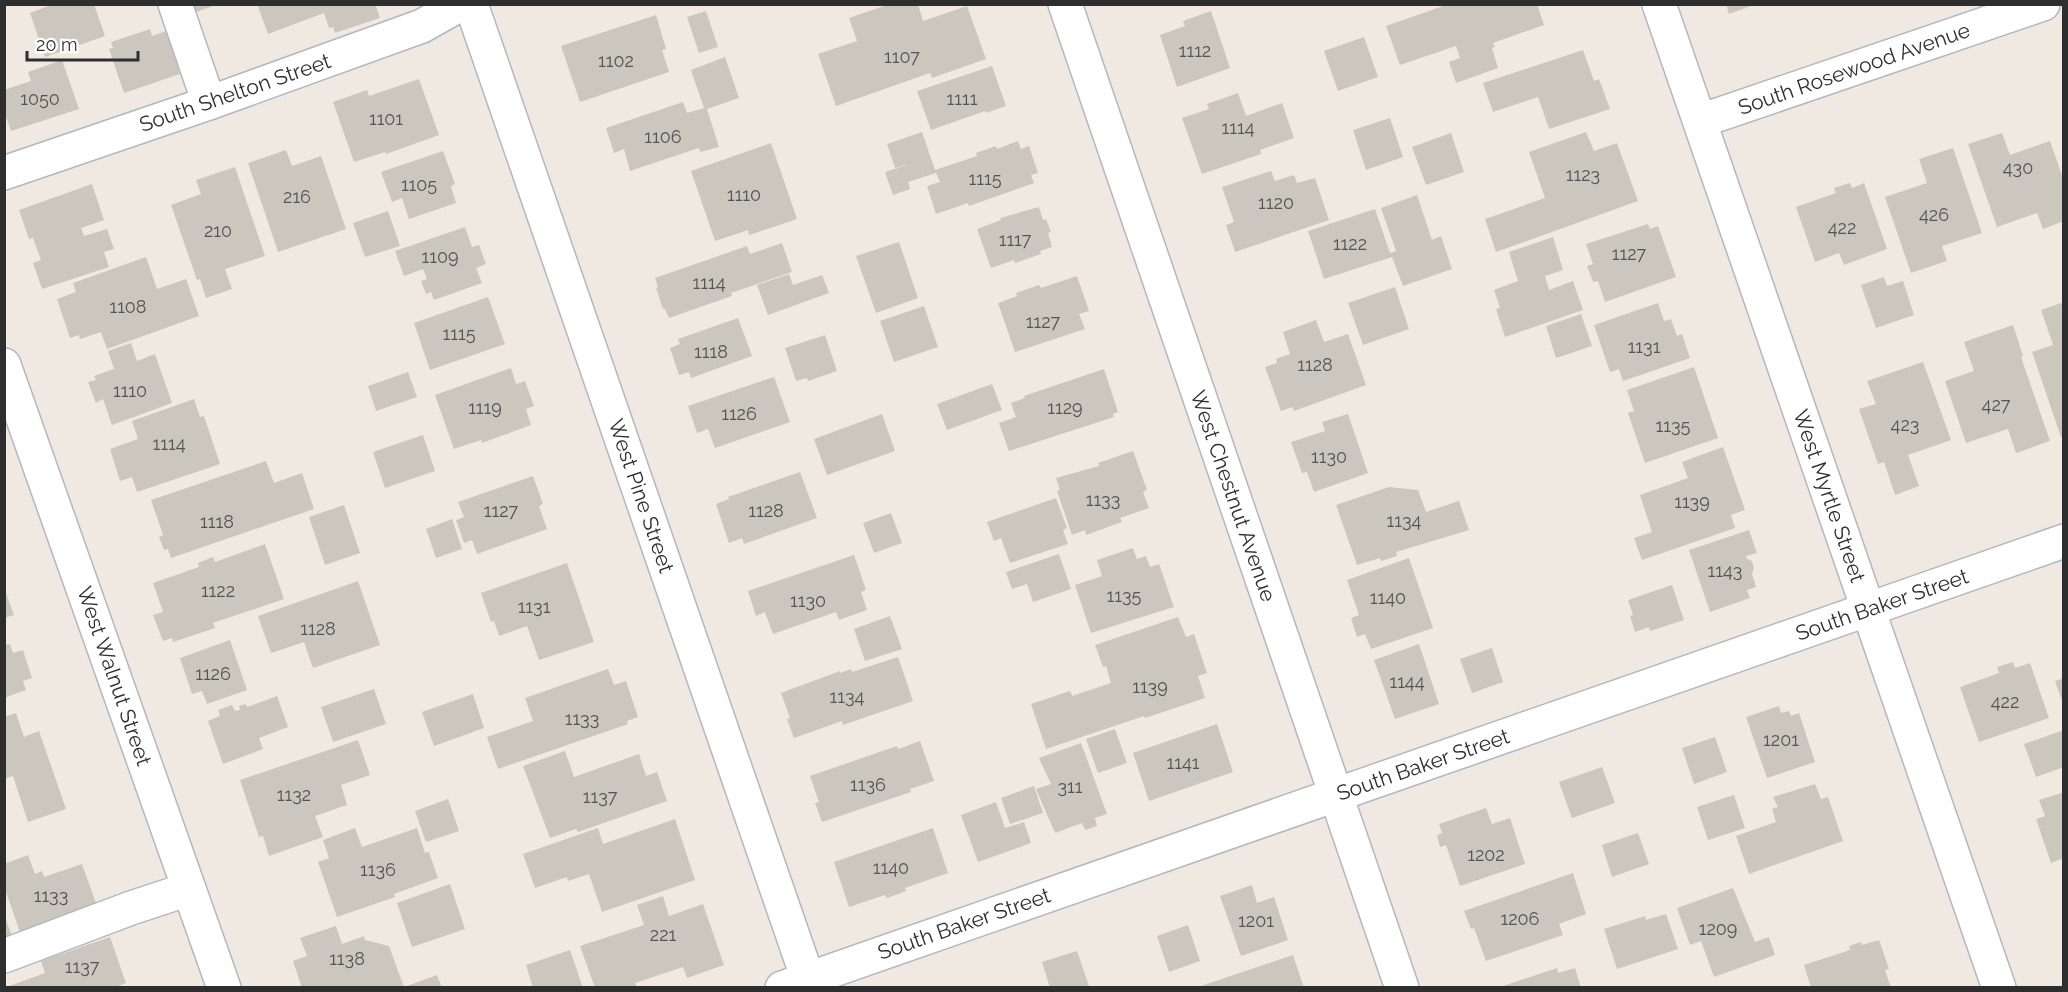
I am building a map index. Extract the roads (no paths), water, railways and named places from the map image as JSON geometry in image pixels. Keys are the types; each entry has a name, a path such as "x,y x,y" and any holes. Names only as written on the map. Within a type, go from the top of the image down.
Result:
{"street":[{"path":"175,4 209,103"},
{"name":"South Shelton Street","path":"4,173 209,103 422,26 461,4"},
{"name":"West Pine Street","path":"471,4 800,984"},
{"name":"West Chestnut Avenue","path":"1065,4 1402,987"},
{"name":"West Myrtle Street","path":"1659,4 1999,987"},
{"name":"South Rosewood Avenue","path":"1700,121 2043,4"},
{"name":"West Walnut Street","path":"4,365 224,987"},
{"name":"South Baker Street","path":"800,984 2064,541"},
{"path":"4,956 131,908 189,889"}]}
